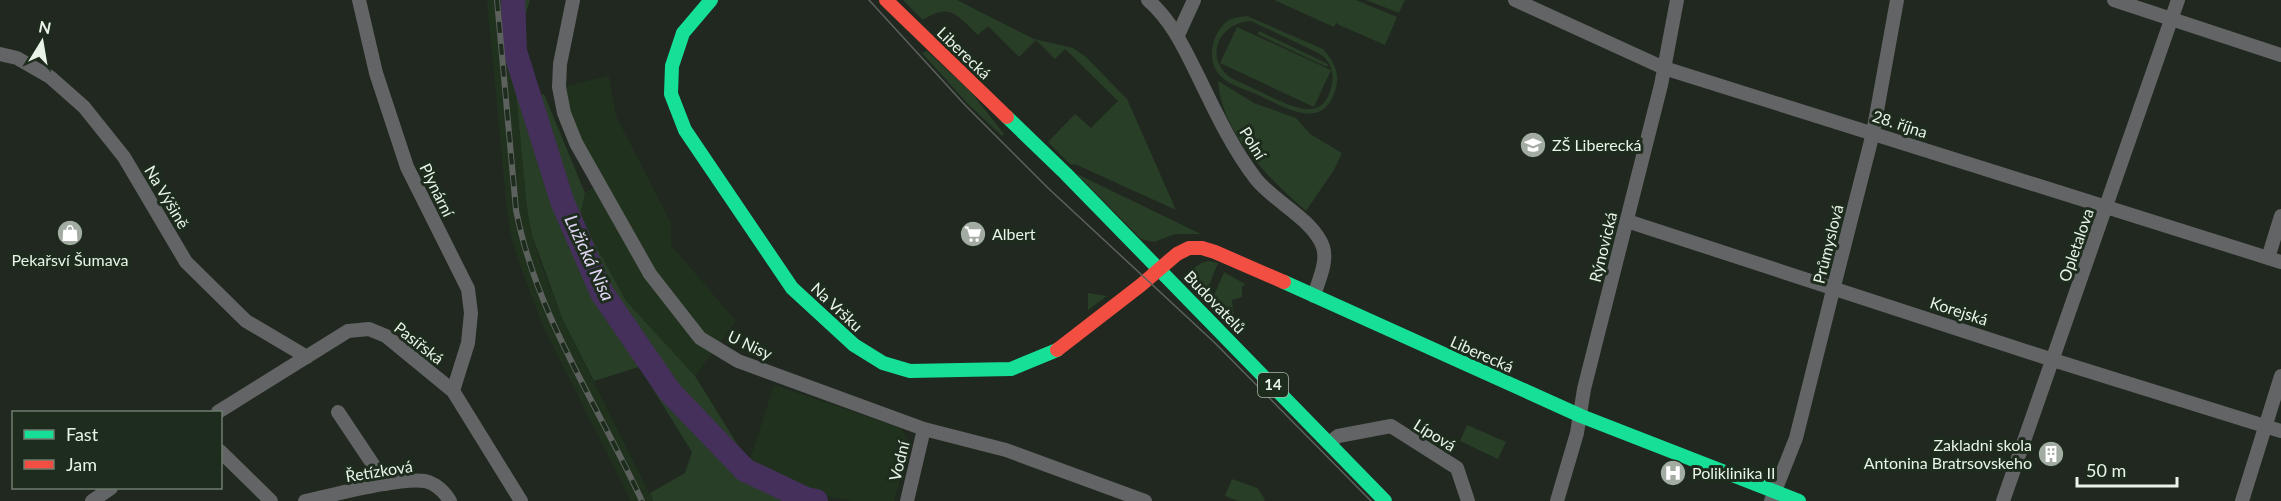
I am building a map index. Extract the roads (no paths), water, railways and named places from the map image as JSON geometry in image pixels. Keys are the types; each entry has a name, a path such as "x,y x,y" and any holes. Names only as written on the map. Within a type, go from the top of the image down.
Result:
{"street":[{"name":"Plynární","path":"359,0 376,73 406,167 468,289 471,313 468,343 453,391"},
{"name":"U Nisy","path":"573,0 560,64 559,87 564,113 576,142 650,274 700,338 738,361 924,429 1006,450 1145,501"},
{"name":"Na Vršku","path":"711,0 683,33 672,66 670,94 685,130 792,288 854,345 883,363 910,371 1011,369 1057,350 1145,279 1160,270"},
{"name":"Liberecká","path":"886,0 1019,129"},
{"name":"Polní","path":"1149,0 1166,17 1178,35 1222,126 1257,180 1305,223 1323,247 1324,262 1314,296"},
{"path":"1178,35 1194,0"},
{"name":"28. října","path":"1515,0 1664,68 2275,260"},
{"name":"Rýnovická","path":"1557,501 1581,416 1584,389 1664,68 1677,0"},
{"name":"Průmyslová","path":"1773,496 1796,438 1873,132 1897,0"},
{"path":"2114,0 2281,55"},
{"name":"Opletalova","path":"2003,501 2178,0"},
{"name":"Na Výšině","path":"0,54 17,58 50,77 84,107 124,157 186,262 246,321 307,357"},
{"name":"Budovatelů","path":"1019,129 1066,174 1385,501"},
{"path":"2275,260 2281,216"},
{"name":"Korejská","path":"1627,221 2053,360 2281,431"},
{"name":"Liberecká","path":"1160,270 1179,252 1188,248 1201,248 1581,416 1773,496 1799,501"},
{"name":"Pasířská","path":"220,411 348,331 369,329 387,336 453,391 521,501"},
{"path":"2242,501 2281,376"},
{"path":"338,412 386,484"},
{"name":"Lípová","path":"1329,443 1338,436 1391,426 1457,468 1468,501"},
{"name":"Vodní","path":"907,501 924,429"},
{"path":"222,453 271,501"},
{"name":"Řetízková","path":"305,501 386,484 425,481 443,491 450,501"},
{"path":"92,501 110,489"}],"waterway":[{"name":"Lužická Nisa","path":"513,0 515,51 562,201 602,293 670,392 745,470 806,499 816,501"}],"tram line":[{"path":"869,0 965,105 1048,188 1215,343 1371,501"}],"railway":[{"path":"497,0 516,210 525,249 553,323 642,501"}],"place":[{"name":"ZŠ Liberecká","path":"1533,145"},
{"name":"Pekařsví Šumava","path":"70,233"},
{"name":"Albert","path":"973,234"},
{"name":"Zakladni skola Antonina Bratrsovskeho","path":"2051,454"},
{"name":"Poliklinika II","path":"1673,473"}]}
